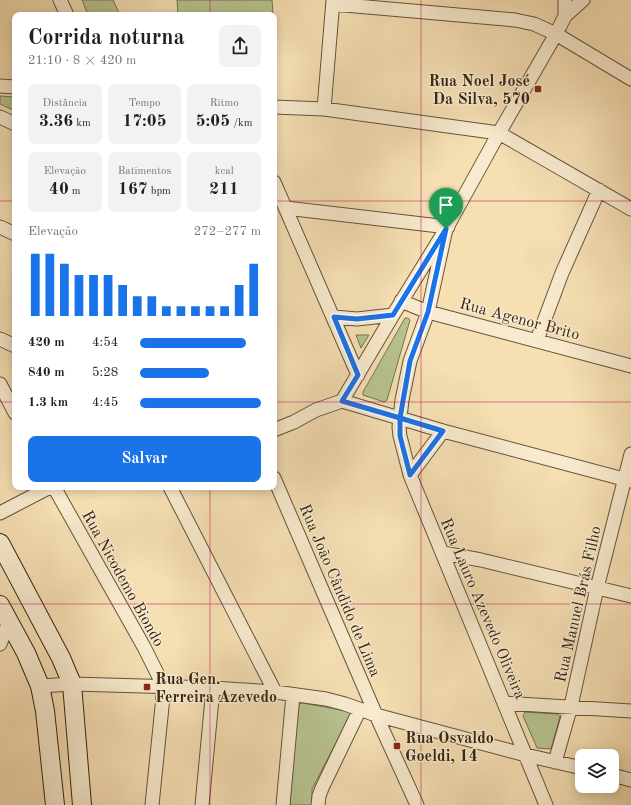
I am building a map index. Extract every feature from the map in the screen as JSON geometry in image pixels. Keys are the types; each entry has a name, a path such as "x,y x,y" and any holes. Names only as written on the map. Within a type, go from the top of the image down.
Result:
{"main road":[{"path":"0,543 61,658 72,684 82,805"},
{"path":"0,605 26,653 40,686 46,712 55,805"}],"street":[{"path":"60,0 66,12"},
{"path":"565,0 565,16"},
{"path":"342,401 401,301 447,228 565,16 583,0"},
{"path":"324,109 333,2 516,20 534,24 556,34 631,79"},
{"path":"0,86 12,87"},
{"path":"277,107 324,109 499,133 631,209"},
{"path":"0,117 12,123"},
{"path":"277,188 358,375"},
{"path":"537,340 562,273 599,190"},
{"path":"286,208 447,228"},
{"path":"0,227 12,233"},
{"name":"Rua Lauro Azevedo Oliveira","path":"447,228 428,312 410,361 400,418 400,436 410,475 546,805"},
{"name":"Rua Agenor Brito","path":"401,301 428,312 631,366"},
{"path":"334,317 357,319 393,315"},
{"path":"0,339 12,345"},
{"path":"0,384 12,407"},
{"path":"277,429 294,422 316,410 342,401 443,431 628,480"},
{"path":"410,475 443,431"},
{"name":"Rua Manuel Brás Filho","path":"555,762 571,706 597,588 628,480 631,454"},
{"name":"Rua João Cândido de Lima","path":"277,485 376,715 417,805"},
{"path":"0,514 44,490"},
{"name":"Rua Nicodemo Biondo","path":"56,490 144,647 164,687"},
{"path":"172,490 274,692"},
{"path":"443,553 631,596"},
{"path":"0,644 10,622"},
{"path":"40,686 72,684 213,688 274,692 326,699 376,715 575,766"},
{"path":"152,805 164,687"},
{"path":"202,805 213,688"},
{"path":"283,805 293,695"},
{"path":"505,703 631,711"},
{"path":"318,805 322,788 360,709"},
{"path":"619,777 631,780"}],"green space":[{"path":"82,0 113,0 119,12 87,12"},
{"path":"177,0 272,0 273,12 178,12"},
{"path":"0,96 12,97 12,110 0,104"},
{"path":"405,318 410,320 387,400 384,402 363,395 363,392"},
{"path":"356,335 369,335 361,348"},
{"path":"297,702 352,712 312,789 312,805 288,805"},
{"path":"525,712 558,714 560,717 551,749 537,748 523,716"}],"place":[{"name":"Rua Noel José Da Silva, 570","path":"538,89"},
{"name":"Rua Gen. Ferreira Azevedo","path":"147,687"},
{"name":"Rua Osvaldo Goeldi, 14","path":"397,746"}],"route":[{"path":"446,229 393,315 357,319 334,317 358,375 342,401 400,418 399,427 402,448 410,475 443,431 400,418 410,361 428,312 446,229"}]}
